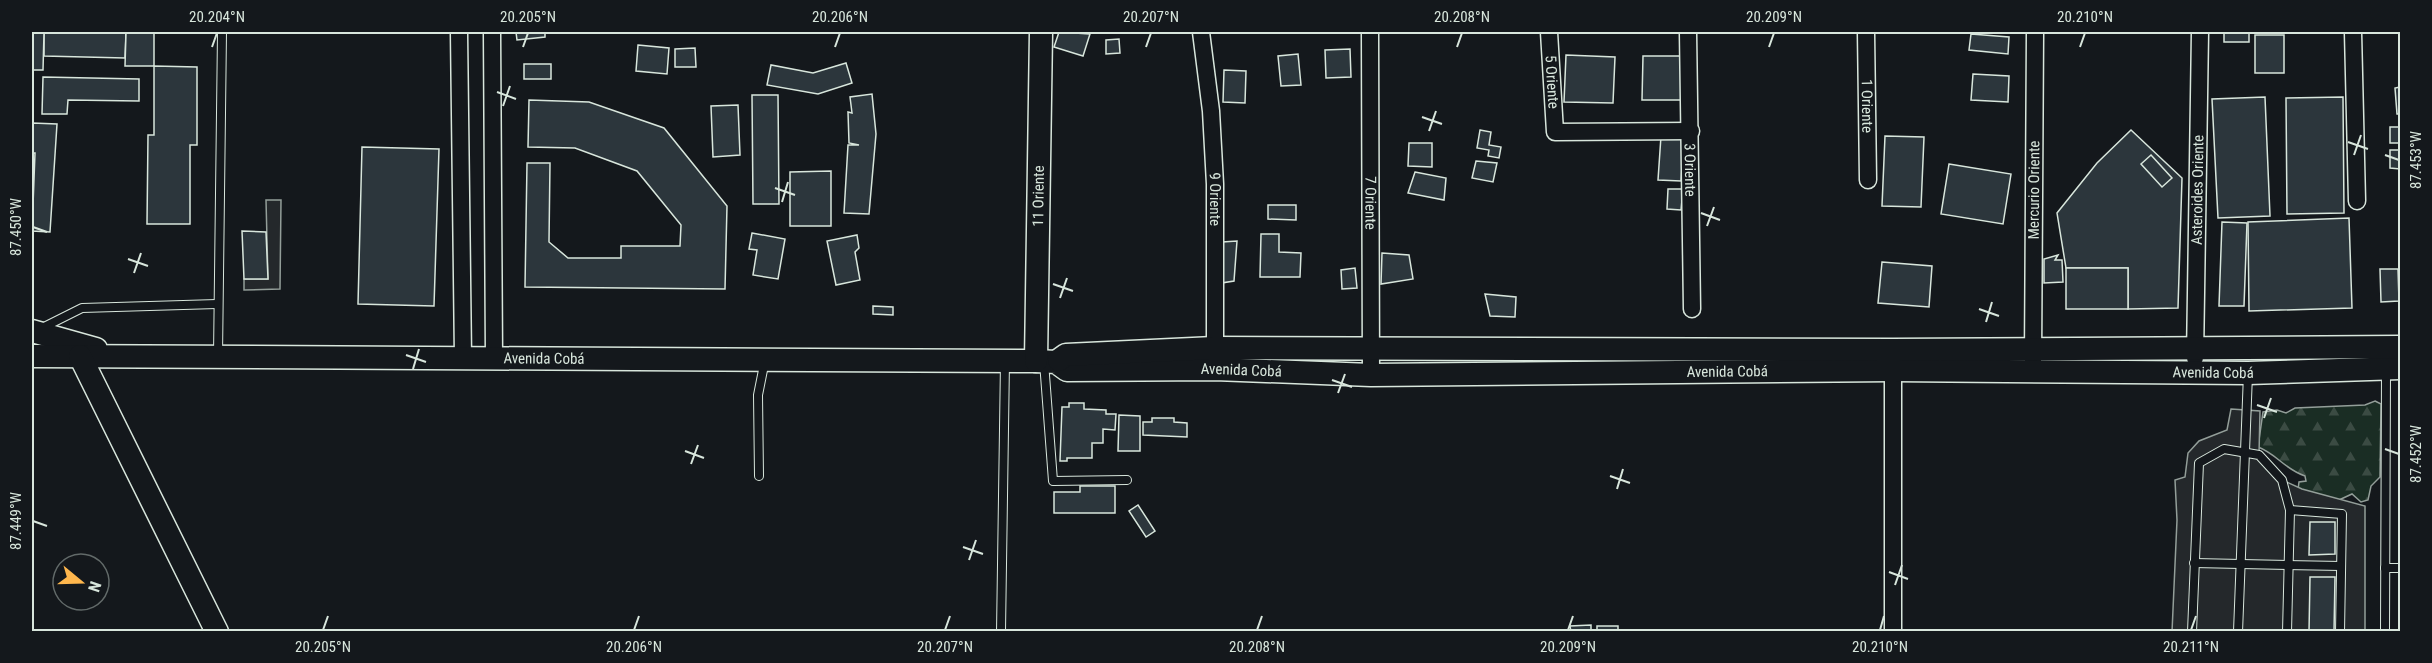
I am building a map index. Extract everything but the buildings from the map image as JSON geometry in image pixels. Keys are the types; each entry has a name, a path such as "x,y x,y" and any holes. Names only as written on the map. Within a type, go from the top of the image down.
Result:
{"main road":[{"name":"11 Oriente","path":"1041,32 1045,362"},
{"path":"33,332 120,356"},
{"name":"Avenida Cobá","path":"1214,358 1371,375 1893,360 2033,347 2196,347 2248,360"},
{"name":"Avenida Cobá","path":"32,356 1005,361 1045,362 1067,370 1214,358 1372,351 1893,360 2033,372 2194,371 2248,360 2393,357"},
{"path":"80,356 218,632"}],"street":[{"path":"459,32 463,358"},
{"path":"492,32 494,358"},
{"name":"9 Oriente","path":"1201,32 1211,111 1215,184 1214,358"},
{"name":"7 Oriente","path":"1370,32 1371,375"},
{"name":"5 Oriente","path":"1549,32 1555,132 1691,131"},
{"name":"3 Oriente","path":"1688,32 1692,309"},
{"name":"1 Oriente","path":"1866,32 1868,180"},
{"name":"Mercurio Oriente","path":"2033,372 2035,32"},
{"name":"Asteroides Oriente","path":"2194,371 2200,32"},
{"path":"2353,32 2357,201"},
{"path":"1893,360 1893,632"}],"lane":[{"path":"218,356 222,32"},
{"path":"33,332 82,308 218,304"},
{"path":"2385,632 2385,568 2393,357"},
{"path":"759,476 758,395 765,359"},
{"path":"2238,632 2248,360"},
{"path":"1002,632 1005,361"},
{"path":"1045,362 1053,481 1127,480"},
{"path":"2192,632 2199,463 2224,449 2259,454 2282,480 2289,510 2287,632"},
{"path":"2289,510 2342,514 2340,632"},
{"path":"2194,563 2341,566"},
{"path":"2385,568 2400,568"}],"green space":[{"path":"2375,401 2381,404 2380,477 2371,486 2368,500 2361,502 2352,494 2326,506 2297,498 2299,482 2306,481 2305,476 2291,470 2258,447 2263,412 2277,410 2286,413 2295,408 2365,405"}],"shaded area":[{"path":"266,200 281,200 280,289 244,290 244,279 268,279"},
{"path":"2231,409 2260,411 2259,455 2282,480 2302,489 2365,506 2365,631 2172,632 2177,520 2175,480 2185,477 2188,453 2199,441 2227,430"}]}
